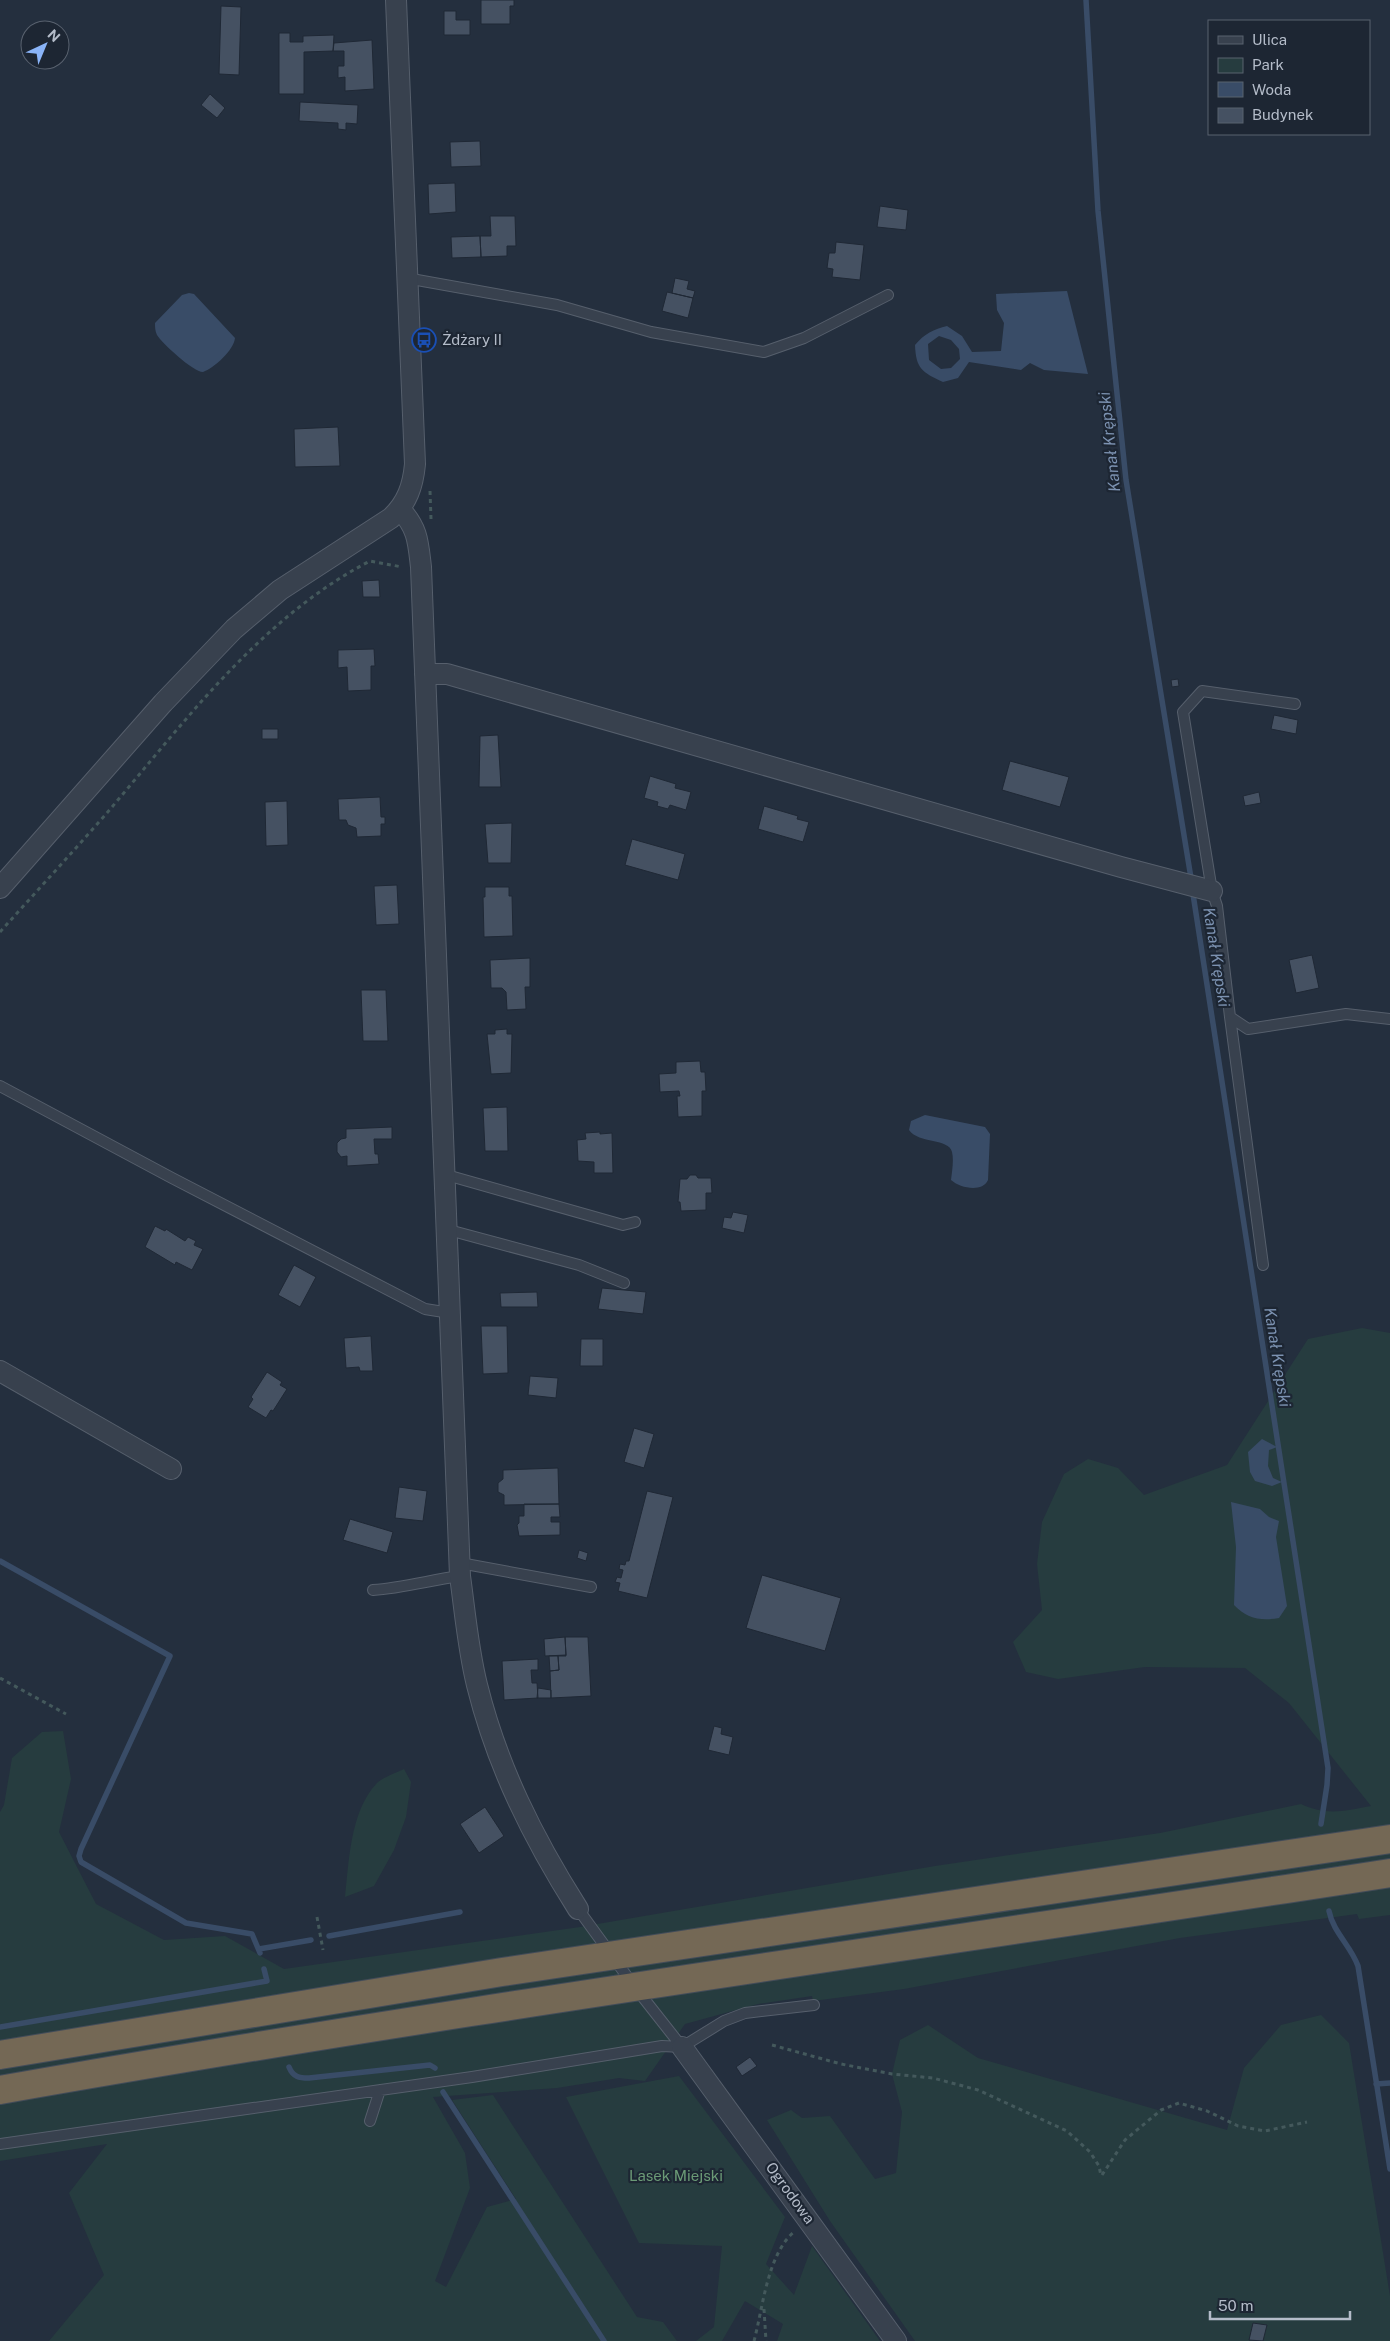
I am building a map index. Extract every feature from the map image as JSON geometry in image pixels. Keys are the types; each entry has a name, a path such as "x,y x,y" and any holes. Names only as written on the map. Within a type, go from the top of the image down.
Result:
{"highway":[{"path":"0,2055 612,1956 1390,1839"},
{"path":"0,2090 202,2054 634,1986 1390,1873"}],"street":[{"path":"0,888 163,703 234,629 280,590 371,533 400,509 411,487 415,464 396,0"},
{"path":"400,509 414,525 421,567 445,1229 460,1569 475,1674 498,1756 525,1819 578,1909"},
{"path":"425,674 447,674 1121,867 1212,891"},
{"path":"0,1371 172,1469"},
{"name":"Ogrodowa","path":"682,2047 810,2220 896,2341"}],"lane":[{"path":"406,278 557,305 651,332 764,352 804,338 888,295"},
{"path":"1263,1265 1219,919 1212,891 1183,712 1202,691 1295,704"},
{"path":"1230,1017 1248,1029 1346,1014 1390,1019"},
{"path":"0,1086 172,1178 425,1309 450,1313"},
{"path":"444,1174 623,1225 635,1222"},
{"path":"445,1229 570,1262 624,1283"},
{"path":"373,1590 397,1588 460,1569 592,1587"},
{"path":"578,1909 634,1986 682,2047"},
{"path":"0,2144 380,2090 662,2046 682,2047 736,2016 814,2006"},
{"path":"370,2121 380,2090"}],"path":[{"path":"0,932 106,814 173,733 235,666 276,628 311,600 370,562 421,567"},
{"path":"0,1678 66,1714"},
{"path":"317,1918 323,1950"},
{"path":"772,2045 841,2064 892,2074 933,2078 978,2090 1067,2131 1090,2152 1099,2166 1102,2176 1125,2140 1161,2110 1179,2103 1207,2111 1238,2126 1265,2131 1307,2122"},
{"path":"754,2341 775,2258 784,2242 810,2220"},
{"path":"764,2306 766,2341"}],"green space":[{"path":"1362,1328 1390,1333 1390,1915 1359,1919 1357,1914 1180,1938 904,1989 813,2001 812,1996 758,2004 685,2024 645,2081 619,2078 557,2088 433,2097 465,2153 470,2188 435,2281 446,2287 487,2207 516,2199 452,2100 493,2095 637,2317 663,2322 677,2341 49,2341 104,2275 69,2193 107,2144 0,2161 0,1812 4,1805 12,1758 42,1732 63,1731 71,1779 59,1832 96,1904 164,1940 225,1936 284,1969 580,1927 935,1866 1160,1833 1301,1804 1310,1808 1327,1811 1343,1811 1371,1806 1289,1703 1245,1668 1145,1667 1058,1679 1026,1672 1013,1642 1042,1610 1037,1564 1042,1522 1064,1474 1088,1459 1118,1468 1144,1495 1227,1465 1308,1339"},
{"path":"404,1769 411,1782 406,1817 394,1850 374,1886 345,1897 352,1837 361,1808 377,1783"},
{"path":"1321,2015 1349,2043 1390,2296 1390,2341 915,2341 830,2221 767,2120 791,2110 802,2118 830,2116 875,2179 896,2173 902,2112 892,2074 900,2040 928,2025 978,2058 1227,2130 1244,2068 1281,2025"},
{"name":"Lasek Miejski","path":"679,2076 785,2217 766,2264 794,2295 812,2246 880,2341 777,2341 783,2324 745,2301 722,2341 696,2341 714,2327 722,2246 639,2243 566,2097"}],"water":[{"path":"1067,291 1088,374 1044,370 1030,363 1021,370 969,362 958,378 943,382 925,372 917,360 915,345 930,332 947,326 962,336 972,352 1001,351 1004,323 997,310 996,294","holes":["939,336 951,340 959,349 960,359 951,368 941,369 929,360 928,344"]},
{"path":"194,294 235,338 231,348 223,358 203,372 192,367 171,350 160,339 155,330 155,323 182,295"},
{"path":"925,1115 985,1127 990,1134 988,1180 985,1184 981,1187 971,1188 951,1180 953,1159 950,1148 920,1137 909,1130 911,1121"},
{"path":"1262,1439 1277,1447 1269,1450 1268,1466 1273,1478 1282,1482 1272,1486 1255,1481 1250,1472 1248,1452"},
{"path":"1231,1502 1260,1509 1269,1517 1279,1521 1276,1537 1287,1606 1279,1618 1255,1618 1239,1610 1234,1605 1236,1547"}],"building":[{"path":"481,0 514,0 514,6 510,6 510,24 481,24"},
{"path":"221,6 241,7 239,75 219,74"},
{"path":"444,11 456,11 456,20 470,20 470,35 444,35"},
{"path":"279,33 290,33 290,42 303,42 303,36 334,35 333,51 304,52 304,94 279,94"},
{"path":"372,40 374,89 345,91 345,77 338,78 338,66 344,66 344,51 333,51 334,43"},
{"path":"210,94 225,108 217,118 201,105"},
{"path":"300,102 358,105 357,124 346,123 346,130 338,129 338,123 299,121"},
{"path":"480,141 481,166 451,167 450,142"},
{"path":"455,183 456,212 429,214 428,184"},
{"path":"880,206 908,210 906,230 877,227"},
{"path":"490,216 515,216 516,246 507,246 507,256 481,257 480,236 491,236"},
{"path":"480,236 481,257 452,258 451,237"},
{"path":"836,242 864,245 860,280 832,277 833,269 827,268 829,253 835,253"},
{"path":"675,278 689,281 687,289 695,291 693,298 672,293"},
{"path":"667,292 693,298 688,318 662,311"},
{"path":"338,427 340,466 295,467 294,429"},
{"path":"379,580 380,597 363,597 362,581"},
{"path":"374,649 375,666 371,666 371,690 348,691 347,667 338,668 338,650"},
{"path":"1178,679 1179,686 1172,687 1171,680"},
{"path":"1274,715 1298,720 1296,734 1271,729"},
{"path":"262,729 278,729 278,739 262,739"},
{"path":"498,735 501,787 479,787 480,736"},
{"path":"1010,761 1069,777 1060,807 1002,790"},
{"path":"650,776 676,784 675,788 691,792 686,810 670,805 668,809 657,806 658,802 644,798"},
{"path":"1259,792 1261,803 1245,806 1243,796"},
{"path":"380,797 381,817 385,817 385,824 381,824 381,836 357,837 356,828 348,825 346,820 339,820 338,799"},
{"path":"287,801 288,845 266,846 265,802"},
{"path":"764,806 798,816 797,819 809,822 803,842 758,829"},
{"path":"512,823 511,863 488,863 485,824"},
{"path":"632,839 685,854 678,880 625,865"},
{"path":"397,885 399,924 376,925 374,886"},
{"path":"485,887 509,887 509,896 512,896 513,936 484,937 483,897 485,897"},
{"path":"1312,955 1319,988 1296,993 1289,960"},
{"path":"530,958 530,987 525,987 526,1009 507,1010 506,992 502,988 491,988 490,960"},
{"path":"361,990 386,990 388,1041 363,1041"},
{"path":"507,1029 507,1034 512,1034 511,1073 491,1074 487,1034 495,1034 495,1030"},
{"path":"700,1061 701,1072 705,1072 706,1091 702,1091 702,1116 678,1117 677,1096 680,1096 679,1091 660,1092 659,1074 676,1073 676,1062"},
{"path":"507,1107 508,1151 485,1151 483,1108"},
{"path":"392,1127 392,1139 374,1139 375,1154 378,1154 379,1164 347,1166 347,1156 341,1157 337,1152 337,1143 341,1139 346,1138 346,1129"},
{"path":"600,1132 600,1134 612,1133 613,1173 594,1173 594,1162 578,1161 577,1140 586,1139 585,1133"},
{"path":"690,1175 696,1175 698,1178 711,1178 712,1193 706,1193 706,1210 681,1211 680,1202 678,1202 680,1179 687,1179"},
{"path":"733,1212 748,1215 744,1233 722,1228 724,1217 731,1218"},
{"path":"155,1226 165,1231 166,1229 185,1241 188,1237 196,1241 194,1245 203,1249 192,1270 176,1262 175,1265 145,1247"},
{"path":"294,1265 316,1277 300,1307 278,1295"},
{"path":"602,1288 646,1292 643,1314 598,1309"},
{"path":"537,1292 538,1307 501,1307 500,1293"},
{"path":"481,1326 507,1326 508,1373 483,1374"},
{"path":"371,1336 373,1371 360,1371 359,1367 346,1368 344,1338"},
{"path":"581,1339 603,1339 603,1366 580,1366"},
{"path":"267,1372 282,1382 280,1385 287,1389 273,1411 271,1410 266,1418 248,1407 253,1399 251,1397"},
{"path":"530,1376 558,1378 556,1398 528,1395"},
{"path":"634,1428 654,1434 644,1468 624,1462"},
{"path":"558,1468 559,1504 504,1505 504,1495 498,1492 498,1483 503,1479 503,1470"},
{"path":"399,1487 427,1491 423,1521 395,1518"},
{"path":"647,1491 673,1497 647,1598 618,1591 620,1583 615,1582 617,1577 621,1578 623,1570 619,1569 620,1564 625,1565 626,1561 629,1561"},
{"path":"524,1504 559,1504 560,1517 551,1517 551,1522 560,1522 560,1535 519,1536 517,1525 519,1523 519,1516 524,1516"},
{"path":"350,1519 393,1532 387,1553 343,1540"},
{"path":"579,1550 588,1553 586,1561 577,1558"},
{"path":"762,1575 841,1598 825,1651 746,1628"},
{"path":"565,1637 588,1637 591,1696 551,1698 550,1671 559,1670 558,1656 566,1656"},
{"path":"565,1637 566,1655 545,1656 544,1639"},
{"path":"549,1656 558,1656 559,1670 550,1671"},
{"path":"538,1659 538,1670 531,1670 532,1683 537,1683 538,1698 504,1700 502,1661"},
{"path":"538,1688 551,1690 551,1698 537,1698"},
{"path":"714,1726 722,1728 721,1734 733,1737 729,1755 708,1750"},
{"path":"485,1807 504,1836 479,1853 460,1824"},
{"path":"750,2057 757,2066 742,2076 736,2067"},
{"path":"1253,2323 1267,2325 1263,2341 1249,2340"}],"waterway":[{"name":"Kanał Krępski","path":"1086,0 1098,211 1126,480 1191,878"},
{"name":"Kanał Krępski","path":"1193,894 1328,1768 1321,1824"},
{"path":"0,1561 170,1656 81,1849 79,1856 81,1862 186,1923 252,1934 260,1953"},
{"name":"Kanał Krępski","path":"1329,1911 1334,1926 1358,1966 1390,2169"},
{"path":"329,1936 460,1912"},
{"path":"259,1949 311,1940"},
{"path":"0,2027 267,1981 264,1969"},
{"path":"289,2067 292,2073 302,2078 430,2065 435,2068"},
{"path":"1376,2084 1390,2083"},
{"path":"443,2092 604,2341"}],"place":[{"name":"Żdżary II","path":"424,340"}]}
